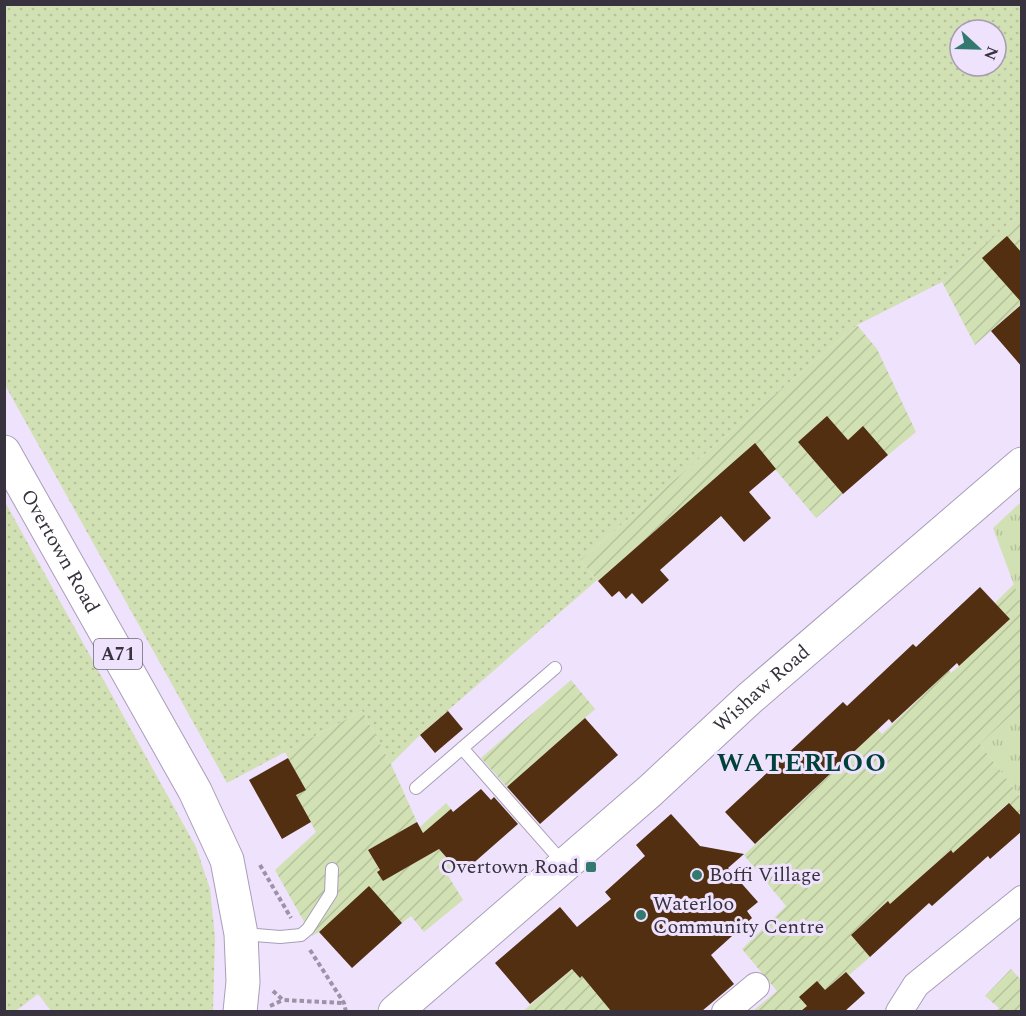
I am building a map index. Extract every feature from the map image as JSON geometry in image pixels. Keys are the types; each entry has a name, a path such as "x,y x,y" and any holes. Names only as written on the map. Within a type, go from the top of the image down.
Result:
{"main road":[{"name":"Overtown Road","path":"4,452 195,791 227,860 255,998"},
{"name":"Wishaw Road","path":"395,1011 650,791 750,698 1022,464"}],"street":[{"path":"899,1011 916,985 1022,899"},
{"path":"725,1011 756,986"}],"lane":[{"path":"416,789 555,668"},
{"path":"462,748 565,865"},
{"path":"241,934 280,937 301,935 308,929 331,893 332,869"}],"path":[{"path":"255,855 301,935 344,1003 346,1011"},
{"path":"255,998 344,1003"}],"green space":[{"path":"4,5 1021,5 1021,213 942,282 857,325 580,560 597,580 420,735 391,764 362,711 227,783 5,385"},
{"path":"1021,213 1021,304 975,345 942,282"},
{"path":"857,325 877,349 916,432 888,455 863,427 848,440 827,417 798,442 843,494 816,518 754,444 598,581 580,560"},
{"path":"5,502 196,847 210,889 215,937 213,1011 51,1011 38,994 16,1011 5,1011"},
{"path":"1021,502 1021,604 993,528"},
{"path":"1014,584 1021,604 1021,706 980,744 1021,798 1021,817 1008,803 971,837 967,868 950,850 913,884 904,918 888,902 851,935 870,957 849,975 846,972 825,990 800,997 812,1011 753,1011 777,991 742,949 786,906 744,855 873,734 878,730 882,734 949,670 951,673 1010,619 995,603"},
{"path":"571,680 595,709 507,787 481,758"},
{"path":"1021,706 1021,798 980,744"},
{"path":"362,711 391,764 417,822 368,850 385,879 434,852 420,827 446,803 451,809 439,819 448,829 434,843 453,866 447,874 463,900 424,932 411,916 402,923 369,887 312,936 275,870 316,832 296,795 305,789 285,752"},
{"path":"602,939 662,1011 522,1012 572,969"},
{"path":"1011,969 1021,980 1021,1011 996,1011 999,1008 985,996"}],"building":[{"path":"1007,236 1022,253 1022,303 982,258"},
{"path":"1022,304 1022,367 991,331"},
{"path":"827,416 848,440 863,426 888,455 843,494 798,442"},
{"path":"755,443 776,469 749,492 771,518 744,542 721,516 660,570 669,580 642,604 632,593 626,599 619,591 612,597 598,581"},
{"path":"980,587 1010,619 959,666 957,663 892,723 889,719 755,844 725,812 843,702 847,706 913,644 916,647"},
{"path":"448,711 463,729 435,753 420,735"},
{"path":"585,718 618,755 540,824 507,787"},
{"path":"288,758 306,790 296,795 311,822 282,839 249,780"},
{"path":"481,789 491,800 494,797 518,824 461,874 439,849 383,881 377,872 380,870 368,850 417,822 423,833 451,809 453,812"},
{"path":"1009,803 1022,817 1022,831 990,859 988,856 932,906 929,903 870,957 851,935 888,901 890,904 951,850 953,853"},
{"path":"671,814 700,846 744,854 728,868 758,902 747,911 752,918 711,955 734,984 702,1011 611,1011 582,976 580,978 572,969 530,1004 495,963 560,907 577,927 611,899 605,892 645,856 636,845"},
{"path":"369,886 402,923 352,968 319,932"},
{"path":"846,972 865,993 845,1011 801,1011 807,1006 799,997 817,981 825,990"}],"place":[{"name":"Overtown Road","path":"591,867"},
{"name":"Boffi Village","path":"697,875"},
{"name":"Waterloo Community Centre","path":"641,915"}],"district":[{"name":"WATERLOO","path":"802,763"}]}
